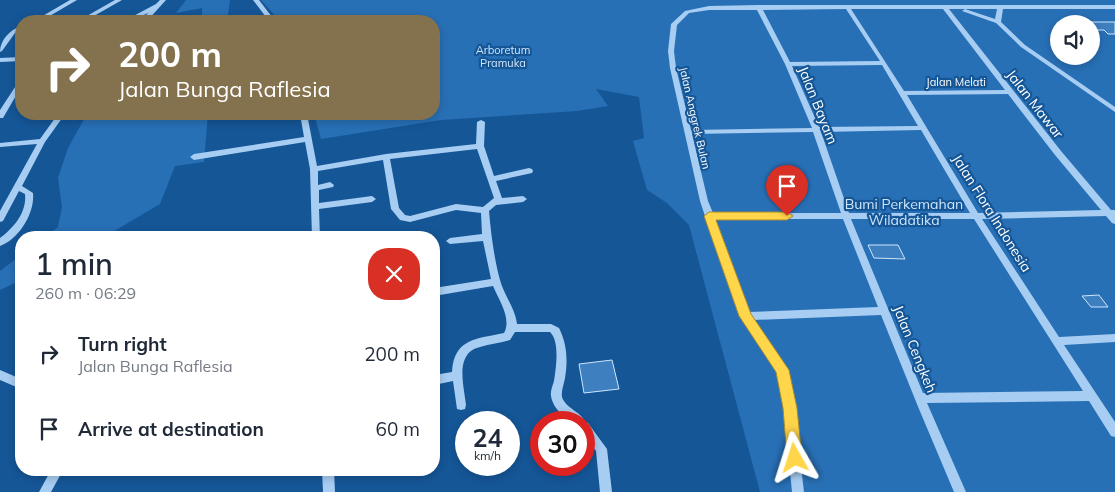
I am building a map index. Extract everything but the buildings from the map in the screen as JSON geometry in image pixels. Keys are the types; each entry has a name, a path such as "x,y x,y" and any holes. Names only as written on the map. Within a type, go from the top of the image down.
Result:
{"street":[{"path":"48,15 74,0"},
{"path":"92,15 119,0"},
{"path":"256,0 267,15"},
{"path":"814,0 817,6"},
{"path":"885,0 892,8"},
{"path":"138,15 161,3"},
{"path":"150,15 161,3"},
{"path":"760,7 1115,7"},
{"name":"Jalan Bayam","path":"760,7 788,64 816,130 846,216"},
{"name":"Jalan Anggrek Bulan","path":"760,7 702,8 688,12 674,24 672,58 709,216 746,316 782,370 786,380 798,492"},
{"name":"Jalan Flora Indonesia","path":"847,7 884,64 976,216 1115,432"},
{"name":"Jalan Mawar","path":"945,8 1010,92 1112,213 1115,222"},
{"path":"957,8 998,22 1023,46 1115,110"},
{"path":"998,22 1000,8"},
{"path":"0,50 15,31"},
{"path":"0,60 15,59"},
{"path":"788,64 884,64"},
{"path":"0,116 15,92"},
{"name":"Jalan Melati","path":"901,92 1010,92"},
{"path":"1107,104 1115,102"},
{"path":"0,219 42,140 57,120"},
{"path":"304,120 314,169 316,231"},
{"path":"481,122 480,146 498,199 496,202"},
{"path":"688,132 922,128"},
{"path":"194,158 308,139"},
{"path":"0,145 42,140"},
{"path":"314,169 386,157 480,146"},
{"path":"386,157 395,209 403,218 410,219 456,207 485,210 496,202 523,199"},
{"path":"491,179 529,171"},
{"path":"315,188 330,185"},
{"path":"0,243 13,232 28,209 31,199 29,193 18,187"},
{"path":"315,207 372,199"},
{"path":"460,405 457,365 460,355 466,347 484,341 507,337 512,328 510,313 496,282 487,237 485,210"},
{"path":"709,216 976,216 1112,213"},
{"name":"Jalan Cengkeh","path":"846,216 960,492"},
{"path":"450,241 487,237"},
{"path":"440,291 496,282"},
{"path":"746,316 884,310"},
{"path":"512,328 551,328 556,330 561,348 561,379 556,395 561,407 566,411"},
{"path":"1058,341 1115,338"},
{"path":"0,375 15,381"},
{"path":"440,379 457,376"},
{"path":"920,398 1093,396"},
{"path":"595,440 601,450 606,492"},
{"path":"44,492 53,476"},
{"path":"328,476 329,492"}],"green space":[{"path":"186,0 230,0 228,15 202,15 202,8 176,13"},
{"name":"Bumi Perkemahan Wiladatika","path":"261,0 1115,0 1115,492 760,492 689,225 667,203 647,190 633,141 644,138 639,97 596,89 608,106 577,111 441,120 321,139 316,120 440,120 440,15 275,15"},
{"path":"84,120 208,120 204,162 175,166 160,204 114,231 53,231 58,227 62,207 58,178 68,148"},
{"path":"15,260 15,283 0,290 0,271"}],"route":[{"path":"787,216 709,216 746,316 782,370 786,380 795,458"}],"park label":[{"name":"Arboretum Pramuka","path":"503,56"}]}
